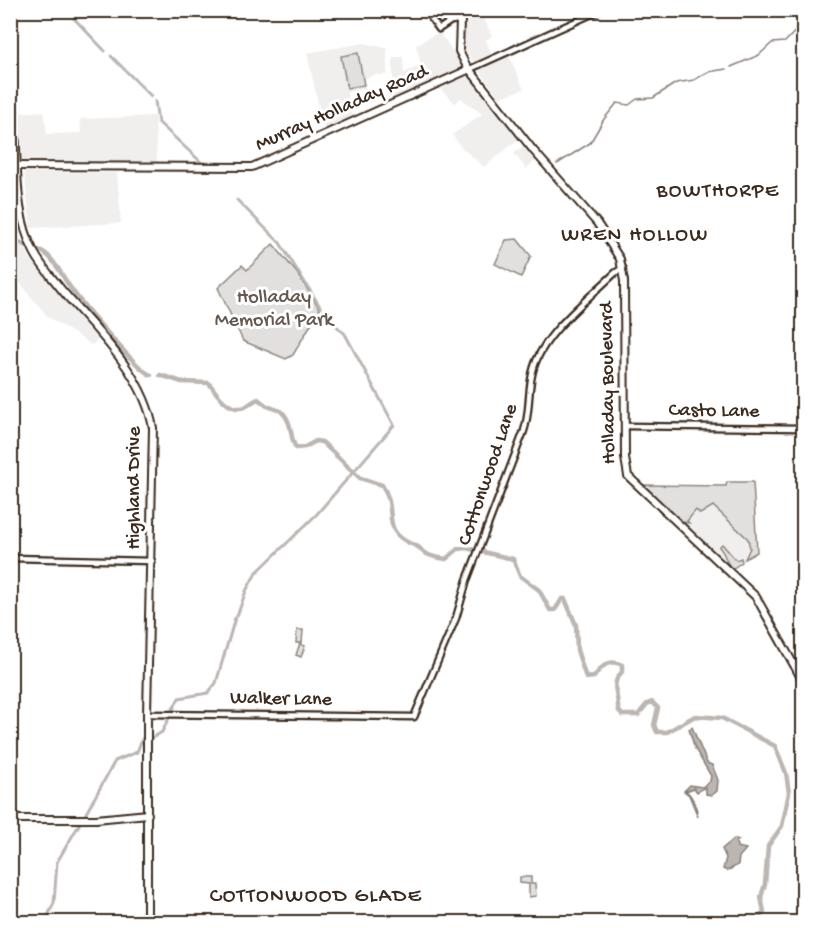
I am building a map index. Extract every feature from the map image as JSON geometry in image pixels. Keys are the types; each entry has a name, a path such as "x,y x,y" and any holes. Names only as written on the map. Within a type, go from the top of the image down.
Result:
{"main road":[{"path":"460,10 460,20"},
{"name":"Holladay Boulevard","path":"460,20 462,58 525,140 607,236 623,268 625,467 630,479 758,600 804,683"},
{"name":"Murray Holladay Road","path":"14,166 258,165 470,69"},
{"name":"Highland Drive","path":"10,95 14,112 14,166 23,223 35,255 130,372 146,402 154,432 147,714 147,922"},
{"path":"10,819 96,819 148,814"}],"street":[{"path":"425,10 439,29 451,21 460,20"},
{"name":"Murray Holladay Road","path":"470,69 601,10"},
{"name":"Cottonwood Lane","path":"414,717 456,618 477,554 527,421 532,373 543,346 608,279 623,268"},
{"name":"Casto Lane","path":"625,426 804,428"},
{"path":"10,558 152,561"},
{"name":"Walker Lane","path":"147,714 414,717"}],"shaded area":[{"path":"428,11 458,11 457,15 439,24"},
{"path":"482,14 492,36 486,40 495,61 509,56 524,89 499,98 465,50 464,21"},
{"path":"439,32 463,65 462,69 393,99 393,57 403,57 404,73 421,65 416,45"},
{"path":"364,43 387,48 387,75 374,75 364,79 365,89 347,92 353,119 324,130 307,53"},
{"path":"471,74 520,138 484,167 462,148 452,135 482,114 461,98 455,103 439,88"},
{"path":"44,111 47,134 81,133 80,119 155,116 157,162 20,164 17,113"},
{"path":"524,146 536,160 526,169 514,153"},
{"path":"24,172 117,173 121,223 31,228"},
{"path":"11,212 15,214 18,235 30,258 98,339 92,345 48,317 11,272"},
{"path":"748,482 756,523 757,551 732,568 642,485 725,486 725,483"},
{"path":"692,727 707,763 712,765 718,780 717,791 712,795 706,794 706,787 697,792 694,788 686,791 691,796 694,802 698,817 689,795 684,791 690,785 702,787 710,781 711,776 695,749 689,729"},
{"path":"734,839 739,840 736,842 737,847 746,849 739,857 738,865 727,871 723,869 726,858 722,849"}],"green space":[{"path":"358,53 364,85 347,88 341,56"},
{"path":"517,239 531,256 521,277 495,264 506,240"},
{"name":"Holladay Memorial Park","path":"273,244 297,273 320,309 293,355 286,359 243,341 218,288 242,265 247,270"},
{"path":"727,482 753,482 757,552 745,559 750,548 748,539 713,506 700,514 696,510 687,521 689,523 682,522 642,485 726,486"},
{"path":"722,544 736,560 741,558 742,562 732,569 719,547"},
{"path":"297,630 303,630 300,644 305,646 301,657 296,655 300,643 296,643"},
{"path":"520,877 531,877 531,884 535,884 536,896 529,897 529,884 520,883"}],"waterway":[{"path":"66,10 105,51"},
{"path":"731,67 759,55 772,43 785,42 804,22"},
{"path":"111,56 151,96"},
{"path":"557,164 590,143 604,119 617,103 629,105 637,99 653,98 676,83 694,80 708,72 726,69"},
{"path":"155,101 158,122 201,162"},
{"path":"237,200 280,243 321,308"},
{"path":"10,212 15,240 25,245"},
{"path":"38,250 52,260 76,295 110,336 144,371 151,375"},
{"path":"237,616 246,591 256,573 316,515 394,425 345,334 324,314"},
{"path":"160,375 182,382 209,383 228,405 234,407 245,407 258,399 267,406 281,411 288,420 296,448 305,447 316,441 322,442 360,478 382,485 387,495 391,520 397,534 426,554 446,559 458,549 466,548 513,559 520,576 539,590 550,610 555,610 562,599 565,599 576,625 577,650 586,678 594,677 609,663 622,665 622,672 615,685 618,709 622,715 638,715 647,704 652,702 658,708 654,725 657,732 667,732 695,716 722,718 775,746 786,773 789,793 782,826 768,846 765,884 761,897 764,912 755,922"},
{"path":"172,711 179,698 208,693 216,683 235,618"},
{"path":"152,738 162,732 169,718"},
{"path":"85,815 115,761 137,752 142,739"},
{"path":"45,922 54,903 57,862 80,823"}],"district":[{"name":"BOWTHORPE","path":"718,192"},
{"name":"WREN HOLLOW","path":"635,236"},
{"name":"COTTONWOOD GLADE","path":"316,897"}]}
